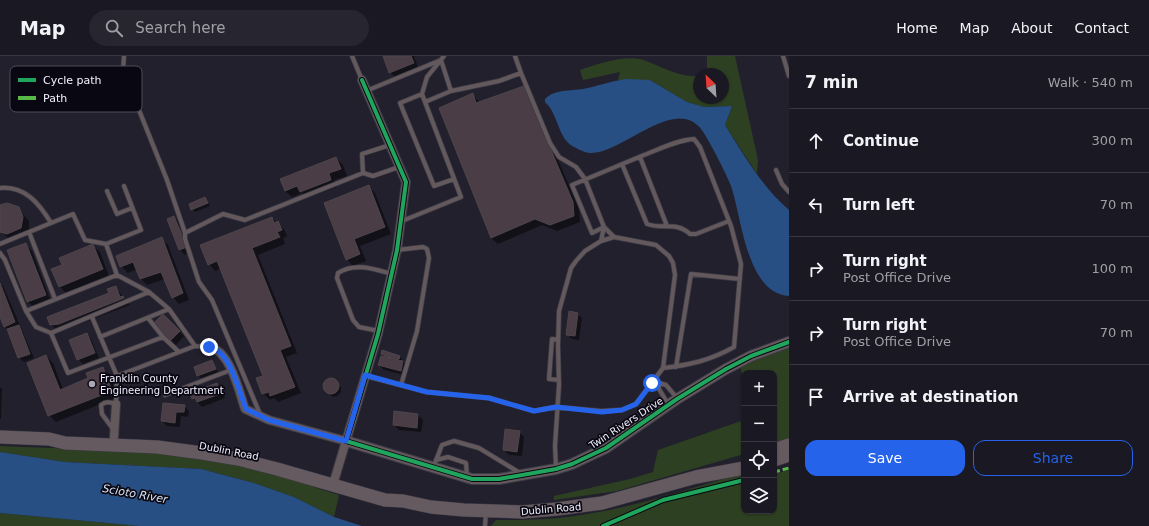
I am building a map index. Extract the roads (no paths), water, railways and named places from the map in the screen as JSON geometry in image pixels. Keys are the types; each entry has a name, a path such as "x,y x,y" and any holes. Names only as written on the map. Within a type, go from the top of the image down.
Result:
{"main road":[{"name":"Dublin Road","path":"49,439 65,435 114,434 207,445 260,457 388,493 403,501"},
{"name":"Dublin Road","path":"0,437 49,439 65,443 156,447 238,459 385,500 403,501 431,507 486,512 522,512 574,508 630,496 696,477 741,469"},
{"path":"777,449 789,445"},
{"path":"777,459 789,455"},
{"name":"Dublin Road","path":"696,477 741,460"}],"street":[{"path":"335,478 378,331 392,274 402,221 406,182 362,80"},
{"name":"Twin Rivers Drive","path":"346,441 435,464 467,478 500,479 556,469 578,462 606,448 702,382 745,359 789,342"},
{"path":"209,347 221,352 231,370 246,409 269,420 346,441"},
{"path":"114,434 116,404"}],"lane":[{"path":"123,66 124,56"},
{"path":"352,56 362,80"},
{"path":"402,221 461,197 422,94 427,78 444,56"},
{"path":"515,56 550,143 559,157 576,167 585,179 604,227 614,237"},
{"path":"783,56 789,76"},
{"path":"366,91 441,60"},
{"path":"441,60 451,91"},
{"path":"425,102 451,91 499,81 521,73"},
{"path":"422,94 400,103 434,186 454,179"},
{"path":"140,112 167,180 185,233 185,239 199,282 212,300 260,416"},
{"path":"604,227 592,233 572,184 684,140 694,139 700,147 729,221 741,264 734,347 718,357 689,366 663,368"},
{"path":"363,173 362,154 390,145"},
{"path":"640,157 667,226"},
{"path":"622,164 647,224 653,226 682,227 690,234 696,234 729,221"},
{"path":"185,233 223,214 245,220 363,173 373,176 399,167"},
{"path":"776,170 782,184 789,192"},
{"path":"0,244 72,214 85,240 106,244 141,230 124,186"},
{"path":"0,188 7,187 27,194 40,205 51,223"},
{"path":"107,192 116,214 132,208"},
{"path":"601,241 604,227"},
{"path":"29,232 55,299"},
{"path":"365,375 427,392 489,398 534,411 556,407 602,412 622,410 636,404 663,368 675,275 673,263 669,256 656,245 614,237 601,241 585,251 571,268 559,311 559,380 556,407 556,469"},
{"path":"106,244 117,275 149,292 169,309 195,346"},
{"path":"397,250 424,247 427,250 429,258 417,331 401,385"},
{"path":"0,253 5,260 26,311 36,327 51,333 149,292"},
{"path":"378,331 359,327 353,320 337,278 338,273 344,269 365,267 392,274"},
{"path":"676,366 691,274 740,279"},
{"path":"26,311 117,275"},
{"path":"100,337 169,309"},
{"path":"92,317 117,376 116,404 110,402 101,405 102,414 114,434"},
{"path":"148,318 163,337 179,352"},
{"path":"51,333 68,373 163,337"},
{"path":"558,340 552,339 548,379 559,380"},
{"path":"117,376 195,346 209,347"},
{"path":"165,395 231,370"},
{"path":"654,379 659,384 659,389 668,405"},
{"path":"659,384 666,384 677,399"},
{"path":"435,464 442,445 454,441 479,448 524,475"},
{"path":"435,464 448,457 466,463 467,478"},
{"path":"485,526 486,512"}],"water":[{"path":"626,79 650,80 693,104 704,107 732,106 725,125 746,159 762,181 789,210 789,296 775,292 763,282 755,268 748,252 729,181 701,129 690,120 677,119 662,122 617,145 603,151 590,153 576,148 565,139 550,107 545,102 545,99 558,92 583,89"},
{"name":"Scioto River","path":"0,452 65,462 201,469 254,483 294,497 334,517 362,526 140,526 0,513"}],"place":[{"name":"Franklin County Engineering Department","path":"92,384"}]}
